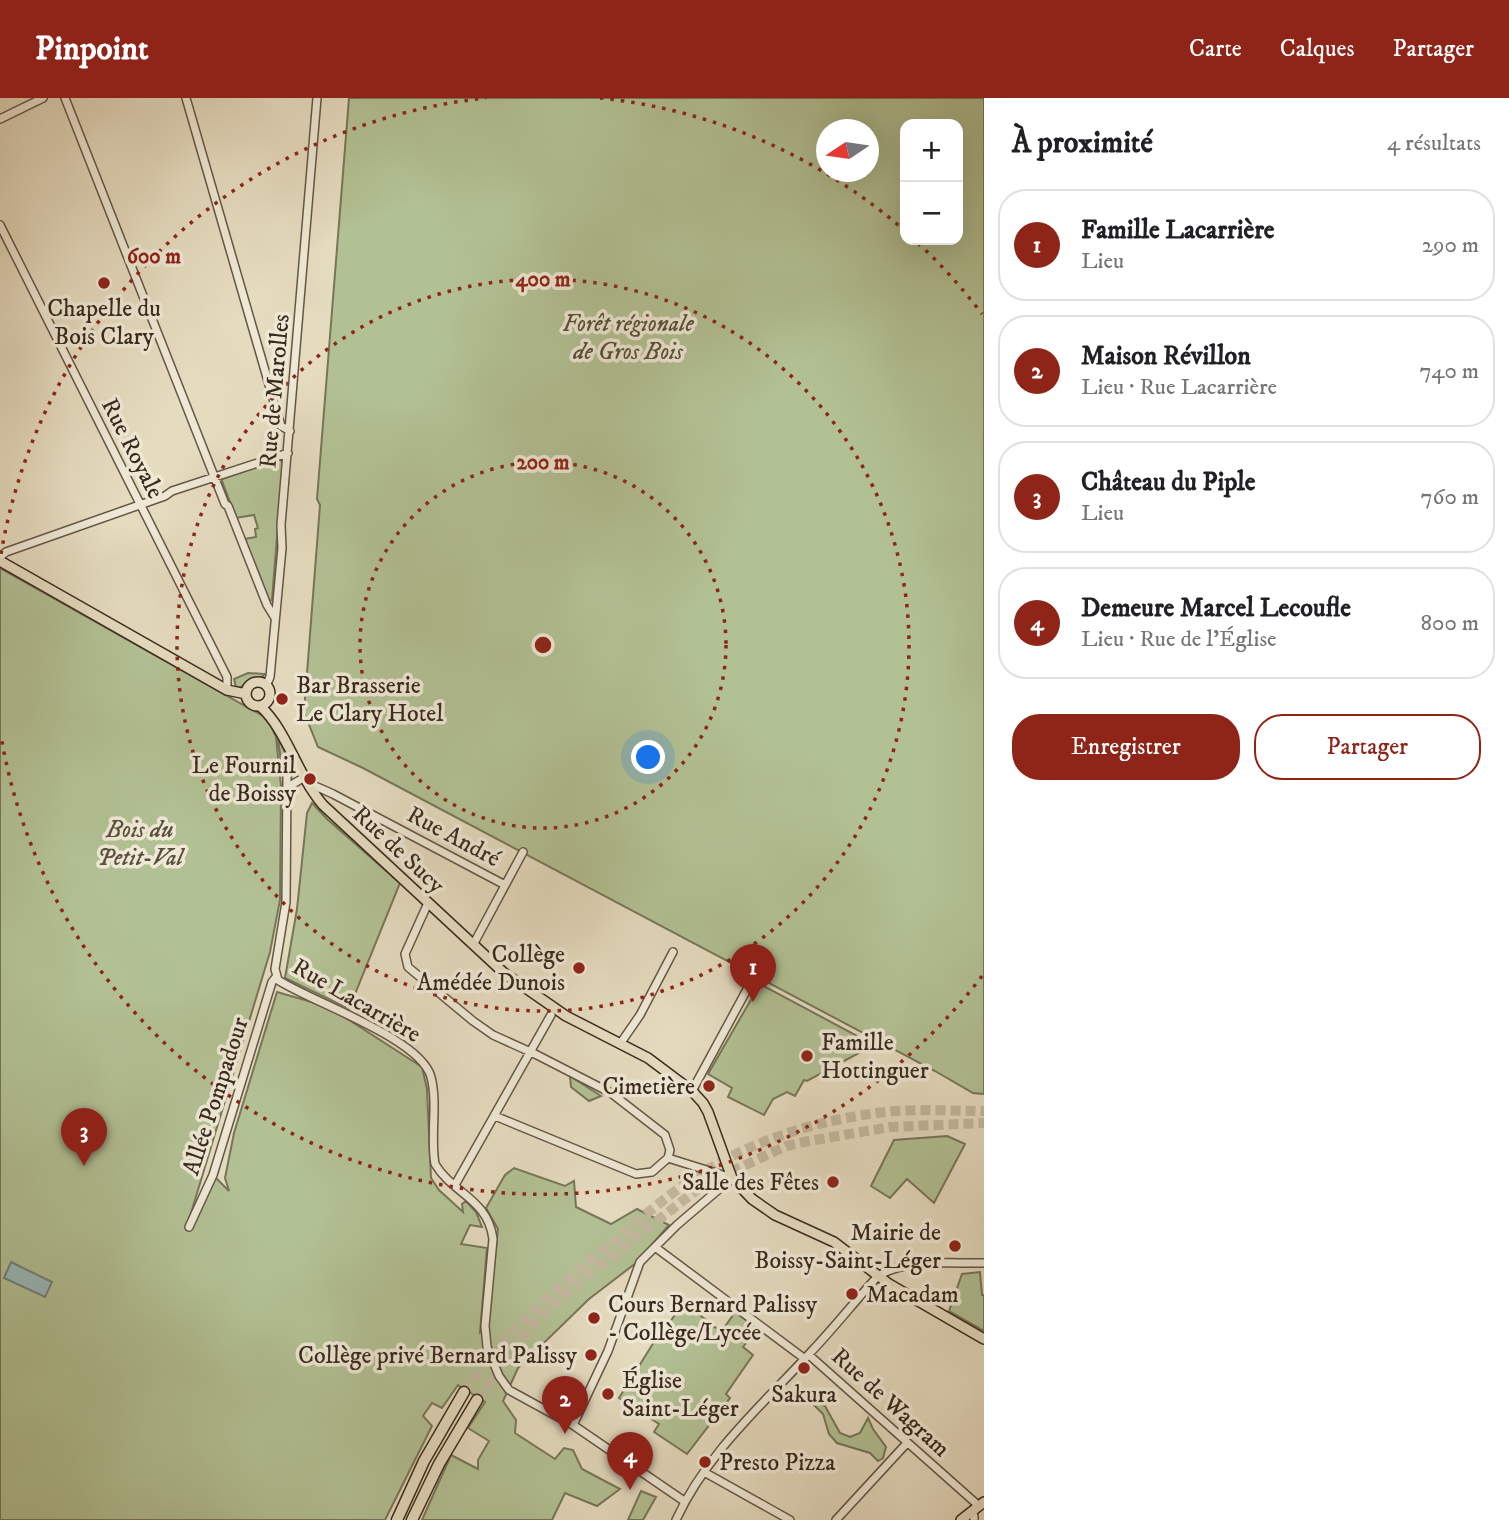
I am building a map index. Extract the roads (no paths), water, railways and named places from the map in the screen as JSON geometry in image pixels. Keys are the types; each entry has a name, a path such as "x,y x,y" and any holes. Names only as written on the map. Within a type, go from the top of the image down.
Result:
{"highway":[{"path":"397,1520 424,1461 464,1392"},
{"path":"412,1520 439,1464 477,1400"}],"main road":[{"path":"0,559 227,690 246,694"},
{"path":"259,682 266,686 269,696 263,704 251,704 246,694 251,684 259,682"},
{"name":"Rue de Sucy","path":"263,704 309,787 339,821 473,945 530,991 575,1020 648,1059 692,1091 708,1112 732,1178 752,1199 770,1213 834,1242 878,1276 984,1339"},
{"path":"973,1519 982,1505"},
{"path":"961,1520 982,1505"}],"street":[{"path":"0,119 43,98"},
{"path":"65,98 215,477 267,605 275,618"},
{"path":"186,98 281,426 290,430"},
{"name":"Rue de Marolles","path":"266,686 270,677 316,98"},
{"path":"0,241 2,228"},
{"name":"Rue Royale","path":"2,228 227,677 227,690"},
{"path":"0,559 6,552 288,453"},
{"name":"Rue Lacarrière","path":"294,760 287,777 286,902 276,977 289,987 363,1020 420,1058 427,1067 432,1085 435,1164 440,1172 482,1209 492,1231 494,1239 485,1326 487,1347 499,1376 509,1390 573,1425 684,1501"},
{"path":"288,791 303,778"},
{"name":"Rue André","path":"309,787 315,786 333,794 505,885"},
{"path":"473,945 523,852"},
{"path":"428,903 405,954 408,967 494,1035 611,1093 656,1127 668,1142 668,1158 652,1172 636,1174 495,1116"},
{"path":"620,1044 640,1015 673,953"},
{"name":"Allée Pompadour","path":"189,1227 212,1175 272,982 276,977"},
{"path":"692,1091 751,982"},
{"path":"455,1185 551,1015"},
{"path":"668,1158 732,1178"},
{"path":"573,1425 608,1351 640,1262 677,1225 732,1178"},
{"name":"Rue de Wagram","path":"656,1247 807,1357 982,1505"},
{"path":"678,1519 684,1501 748,1417 807,1357 878,1276 901,1266 984,1263"},
{"path":"836,1520 907,1443"},
{"path":"704,1472 790,1520"}],"water":[{"path":"11,1262 52,1282 45,1297 4,1278"}],"tunnel":[{"path":"464,1392 495,1351 547,1298 664,1199 722,1161 764,1142 831,1121 904,1111 984,1111"},
{"path":"477,1400 524,1335 552,1307 583,1279 703,1185 786,1146 890,1127 984,1123"}],"place":[{"name":"Chapelle du Bois Clary","path":"104,283"},
{"name":"Bar Brasserie Le Clary Hotel","path":"282,699"},
{"name":"Le Fournil de Boissy","path":"310,779"},
{"name":"Collège Amédée Dunois","path":"579,968"},
{"name":"Famille Lacarrière","path":"753,1002"},
{"name":"Famille Hottinguer","path":"807,1056"},
{"name":"Cimetière","path":"709,1086"},
{"name":"Château du Piple","path":"84,1166"},
{"name":"Salle des Fêtes","path":"833,1182"},
{"name":"Mairie de Boissy-Saint-Léger","path":"955,1246"},
{"name":"Macadam","path":"852,1294"},
{"name":"Cours Bernard Palissy - Collège/Lycée","path":"594,1318"},
{"name":"Collège privé Bernard Palissy","path":"591,1355"},
{"name":"Sakura","path":"804,1368"},
{"name":"Église Saint-Léger","path":"608,1394"},
{"name":"Maison Révillon","path":"565,1434"},
{"name":"Presto Pizza","path":"705,1462"},
{"name":"Demeure Marcel Lecoufle","path":"630,1490"}],"park label":[{"name":"Forêt régionale de Gros Bois","path":"628,337"},
{"name":"Bois du Petit-Val","path":"140,843"}]}
